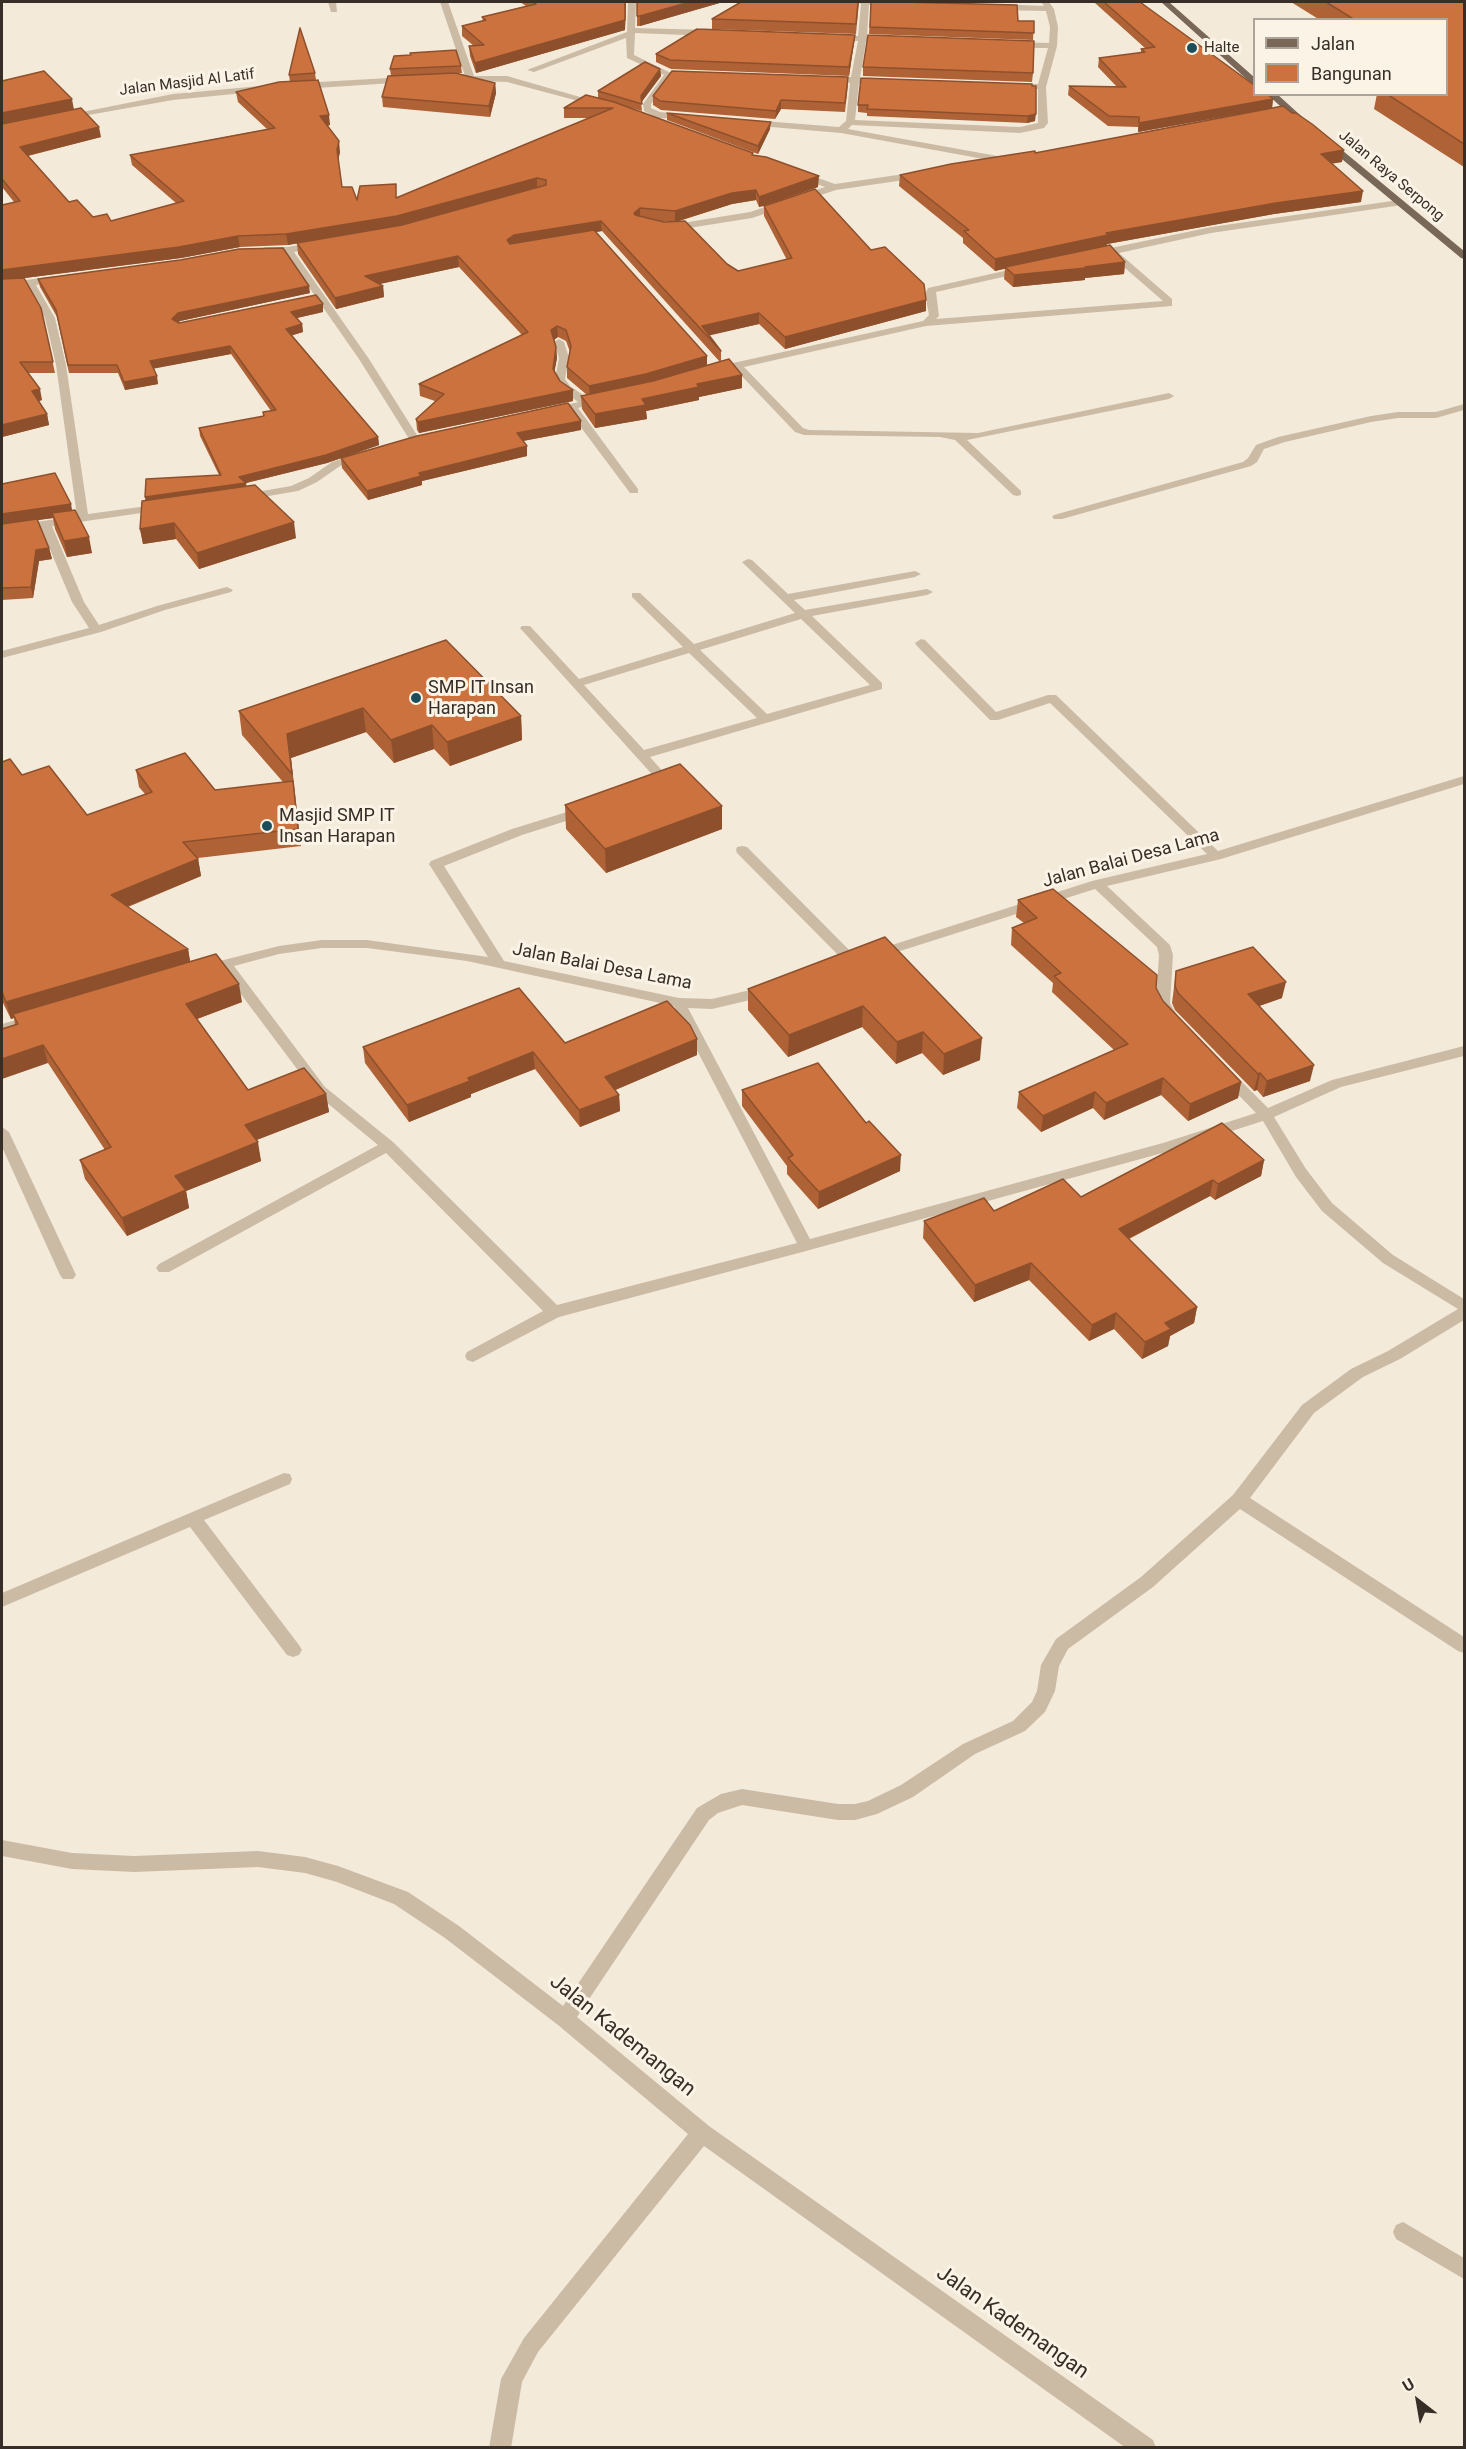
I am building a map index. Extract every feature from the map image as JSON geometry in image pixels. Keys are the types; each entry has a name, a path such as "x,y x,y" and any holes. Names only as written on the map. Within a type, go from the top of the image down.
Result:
{"main road":[{"path":"1165,2 1253,80"},
{"name":"Jalan Raya Serpong","path":"1273,96 1464,256"}],"street":[{"path":"444,2 470,77"},
{"path":"632,2 630,56 669,74 680,75"},
{"path":"841,130 850,122 862,39 863,2 904,3"},
{"path":"850,122 1028,129 1043,125 1042,87 1053,46 1054,27 1047,5 994,7"},
{"path":"531,70 630,32 723,33"},
{"path":"828,37 896,40"},
{"path":"1008,45 1053,46"},
{"path":"669,74 647,104 646,109 658,115 692,118"},
{"path":"436,79 470,77 507,79 607,105"},
{"path":"820,78 888,81"},
{"path":"295,87 413,80"},
{"path":"999,85 1042,87"},
{"name":"Jalan Masjid Al Latif","path":"57,118 173,97 227,90 284,87"},
{"path":"1277,112 1289,110"},
{"path":"638,116 669,126"},
{"path":"738,122 841,130 1011,161"},
{"path":"977,166 1023,159"},
{"path":"792,171 834,187"},
{"path":"657,227 695,226 752,215 834,187 932,173"},
{"path":"1089,256 1211,230 1399,203"},
{"path":"251,251 288,250 323,244"},
{"path":"288,250 364,359 415,440"},
{"path":"707,372 715,365 738,366 926,322 1167,304 1168,301 1111,251"},
{"path":"926,322 934,316 930,294 932,290 1033,268"},
{"path":"2,286 72,278"},
{"path":"30,283 50,318 61,365 83,518"},
{"path":"308,300 319,297"},
{"path":"559,342 564,358 560,379 566,388 587,403"},
{"path":"738,366 802,432 978,436 1168,396"},
{"path":"542,413 608,399"},
{"path":"571,406 634,491"},
{"path":"1058,517 1247,464 1253,460 1260,447 1282,439 1371,419 1398,415 1437,415 1464,407"},
{"path":"958,437 1017,493"},
{"path":"232,498 275,494 294,489 313,480 336,464 371,453"},
{"path":"2,530 175,506"},
{"path":"45,524 78,602 97,630"},
{"path":"642,756 878,686 748,562"},
{"path":"786,598 915,574"},
{"path":"2,654 97,630 161,608 226,590"},
{"path":"577,683 804,614 927,592"},
{"path":"636,595 764,718"},
{"path":"526,628 668,783 646,790"},
{"path":"921,643 994,717 1052,699 1216,856"},
{"name":"Jalan Balai Desa Lama","path":"742,850 848,965 927,937 1097,884 1216,856 1464,780"},
{"path":"500,965 436,864 517,832 592,808"},
{"path":"1097,884 1163,945 1166,955 1163,1003 1167,1013 1184,1030"},
{"name":"Jalan Balai Desa Lama","path":"192,973 279,950 322,944 367,944 457,956 679,1003 712,1004 776,988"},
{"path":"225,963 320,1090 388,1146 554,1312"},
{"path":"679,1003 806,1246"},
{"path":"2,1029 41,1018"},
{"path":"473,1356 554,1312 806,1246 1166,1147 1266,1115 1337,1083 1464,1051"},
{"path":"1216,1064 1266,1115 1301,1173 1327,1207 1388,1259 1464,1306"},
{"path":"2,1132 68,1275"},
{"path":"164,1268 388,1146"},
{"path":"565,2019 703,1814 727,1800 742,1797 838,1812 871,1809 907,1791 959,1755 1019,1726 1039,1707 1046,1691 1050,1665 1062,1644 1147,1582 1239,1500 1308,1409 1357,1373 1394,1355 1464,1313"},
{"path":"2,1600 284,1479"},
{"path":"1239,1500 1464,1646"},
{"path":"193,1518 293,1650"},
{"name":"Jalan Kademangan","path":"2,1848 72,1861 134,1864 258,1859 305,1865 338,1874 401,1898 452,1932 565,2019 702,2133 1145,2448"},
{"path":"500,2448 512,2379 531,2345 702,2133"},
{"path":"1403,2232 1464,2269"}],"building":[{"path":"533,2 625,2 625,20 475,63 469,46 484,45 462,26 486,20 482,17 536,4"},
{"path":"637,2 690,2 637,16"},
{"path":"741,2 858,2 856,24 712,19"},
{"path":"871,2 1017,5 1018,21 1034,21 1034,33 870,27"},
{"path":"1104,2 1140,2 1253,84 1253,96 1269,96 1273,99 1139,123 1139,117 1109,116 1069,86 1126,87 1099,58 1145,52 1141,49 1155,47"},
{"path":"1326,2 1464,2 1464,144 1390,96 1448,96 1448,18 1352,18"},
{"path":"300,28 315,73 289,75"},
{"path":"697,29 855,35 849,67 670,60 656,54"},
{"path":"868,35 1034,41 1033,73 863,67"},
{"path":"456,50 461,66 390,69 394,56"},
{"path":"645,62 660,69 641,96 642,104 598,91"},
{"path":"44,71 72,99 2,113 2,81"},
{"path":"672,71 848,77 845,103 781,100 776,111 660,101 653,96"},
{"path":"455,73 495,83 489,106 382,97 388,76"},
{"path":"861,78 1032,84 1036,86 1036,114 1028,116 867,109 868,105 858,105"},
{"path":"318,80 329,115 320,116 339,141 337,150 342,187 352,187 357,200 360,186 396,184 396,198 613,108 564,108 586,95 614,102 753,153 752,155 766,157 819,176 759,197 756,190 732,193 675,211 640,208 634,213 635,215 664,222 685,221 727,264 738,271 792,258 764,206 815,189 871,250 885,247 924,284 926,300 785,337 759,313 702,326 721,351 601,221 514,235 507,240 510,244 594,230 707,356 646,374 589,386 567,367 571,346 566,330 557,326 551,330 556,347 553,369 560,381 573,390 418,422 416,419 444,394 419,384 528,332 458,256 365,276 383,286 335,298 297,243 402,225 546,185 546,180 537,178 397,216 286,234 238,236 179,247 2,270 2,205 20,201 2,179 2,124 81,108 99,127 20,147 69,202 77,200 93,217 107,214 111,221 184,201 130,155 275,128 236,92 279,82"},
{"path":"1283,106 1312,124 1344,150 1321,154 1363,191 1276,203 1106,233 1108,235 995,259 964,231 969,230 900,175 951,164 1035,151 1035,153"},
{"path":"667,113 771,122 758,146"},
{"path":"1110,245 1125,262 1014,275 1005,267"},
{"path":"283,248 309,286 178,313 172,319 179,323 316,295 323,304 291,312 302,324 286,329 378,437 326,455 239,477 246,483 145,497 146,479 221,475 199,428 264,416 263,412 276,410 230,346 150,361 157,376 124,382 117,365 68,365 56,310 38,279 180,260 239,249"},
{"path":"24,278 41,308 53,362 20,362 40,389 32,391 47,414 2,425 2,279"},
{"path":"729,359 742,375 642,399 646,405 595,414 581,396 653,381"},
{"path":"568,403 581,421 517,433 527,446 419,473 421,476 367,491 341,458 417,436"},
{"path":"55,473 71,504 2,514 2,484"},
{"path":"255,485 294,522 197,553 174,523 140,529 142,501"},
{"path":"75,510 89,537 64,541 52,513"},
{"path":"37,519 49,548 36,550 31,587 2,588 2,524"},
{"path":"446,640 521,716 447,742 432,725 391,740 363,708 287,734 292,774 239,711"},
{"path":"185,753 215,790 293,781 298,829 183,842 198,859 111,895 188,949 6,1002 2,992 2,762 10,759 22,775 49,766 87,815 152,792 136,770"},
{"path":"680,764 722,806 605,849 565,805"},
{"path":"1053,889 1157,975 1156,988 1163,1001 1241,1082 1190,1104 1163,1078 1106,1103 1095,1092 1043,1116 1019,1092 1128,1044 1054,976 1061,973 1012,928 1037,918 1018,900"},
{"path":"885,937 982,1038 944,1054 923,1032 897,1042 863,1006 789,1035 748,989"},
{"path":"1253,947 1286,982 1248,994 1314,1065 1267,1081 1178,993 1175,986 1176,971"},
{"path":"216,954 239,984 186,1004 248,1090 304,1068 326,1094 245,1125 258,1142 175,1176 186,1190 122,1218 80,1160 111,1147 43,1045 2,1059 2,1029 18,1024 13,1014"},
{"path":"519,988 565,1043 667,1001 690,1025 697,1039 605,1077 619,1095 579,1110 533,1052 468,1078 470,1081 407,1105 363,1047"},
{"path":"818,1063 866,1123 869,1121 901,1155 819,1192 788,1158 793,1155 742,1090"},
{"path":"1222,1123 1264,1160 1218,1184 1213,1180 1119,1229 1197,1307 1165,1323 1171,1329 1145,1342 1116,1313 1092,1325 1031,1263 975,1285 924,1221 984,1198 994,1211 1063,1179 1081,1197"}],"place":[{"name":"Halte","path":"1192,48"},
{"name":"SMP IT Insan Harapan","path":"416,698"},
{"name":"Masjid SMP IT Insan Harapan","path":"267,826"}]}
